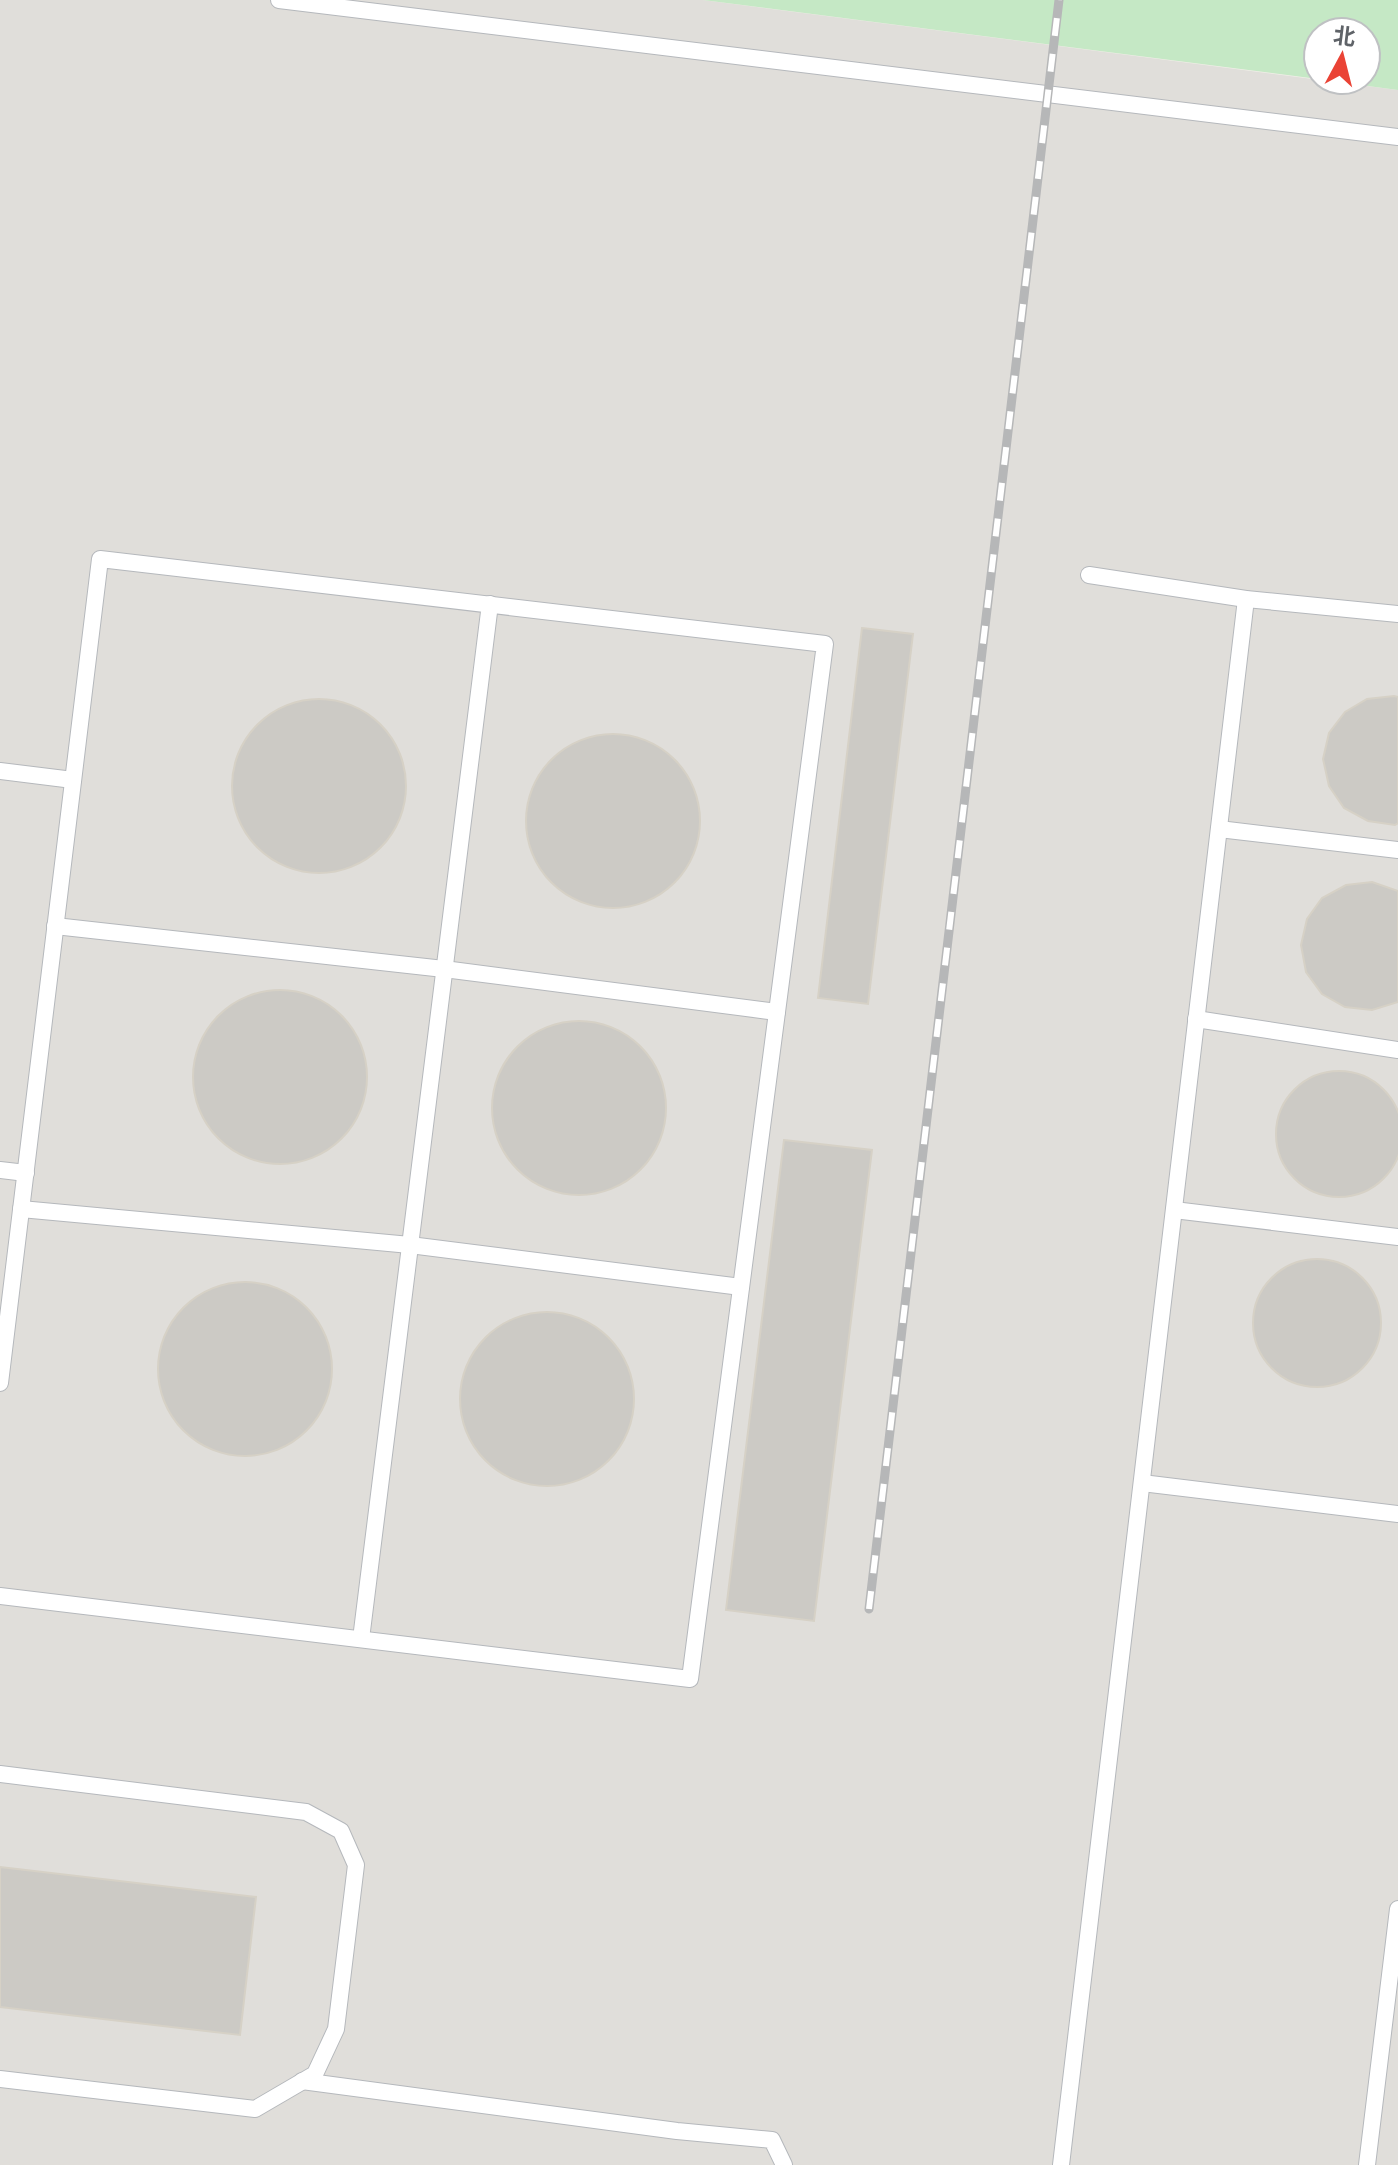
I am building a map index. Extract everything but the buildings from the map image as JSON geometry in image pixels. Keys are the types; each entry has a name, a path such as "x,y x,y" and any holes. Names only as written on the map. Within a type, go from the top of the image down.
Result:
{"lane":[{"path":"279,0 1398,137"},
{"path":"0,1383 100,559 825,644 690,1679 0,1596"},
{"path":"1089,575 1246,599 1398,614"},
{"path":"1061,2165 1246,599"},
{"path":"361,1639 490,604"},
{"path":"0,771 73,780"},
{"path":"1219,829 1398,850"},
{"path":"55,926 444,969 777,1012"},
{"path":"1196,1019 1398,1050"},
{"path":"0,1170 26,1173"},
{"path":"21,1209 410,1245 741,1287"},
{"path":"1174,1210 1398,1237"},
{"path":"1142,1483 1398,1514"},
{"path":"0,1774 306,1812 341,1831 356,1865 336,2029 315,2074 255,2109 0,2079"},
{"path":"1367,2165 1398,1909"},
{"path":"302,2081 677,2131 772,2140 784,2165"}],"shaded area":[{"path":"0,0 703,0 1302,78 1302,96 1382,96 1382,88 1398,90 1398,2165 0,2165"}],"green space":[{"path":"703,0 1398,0 1398,90 1382,88 1382,16 1302,16 1302,77"}],"railway":[{"path":"869,1609 1059,0"}]}
